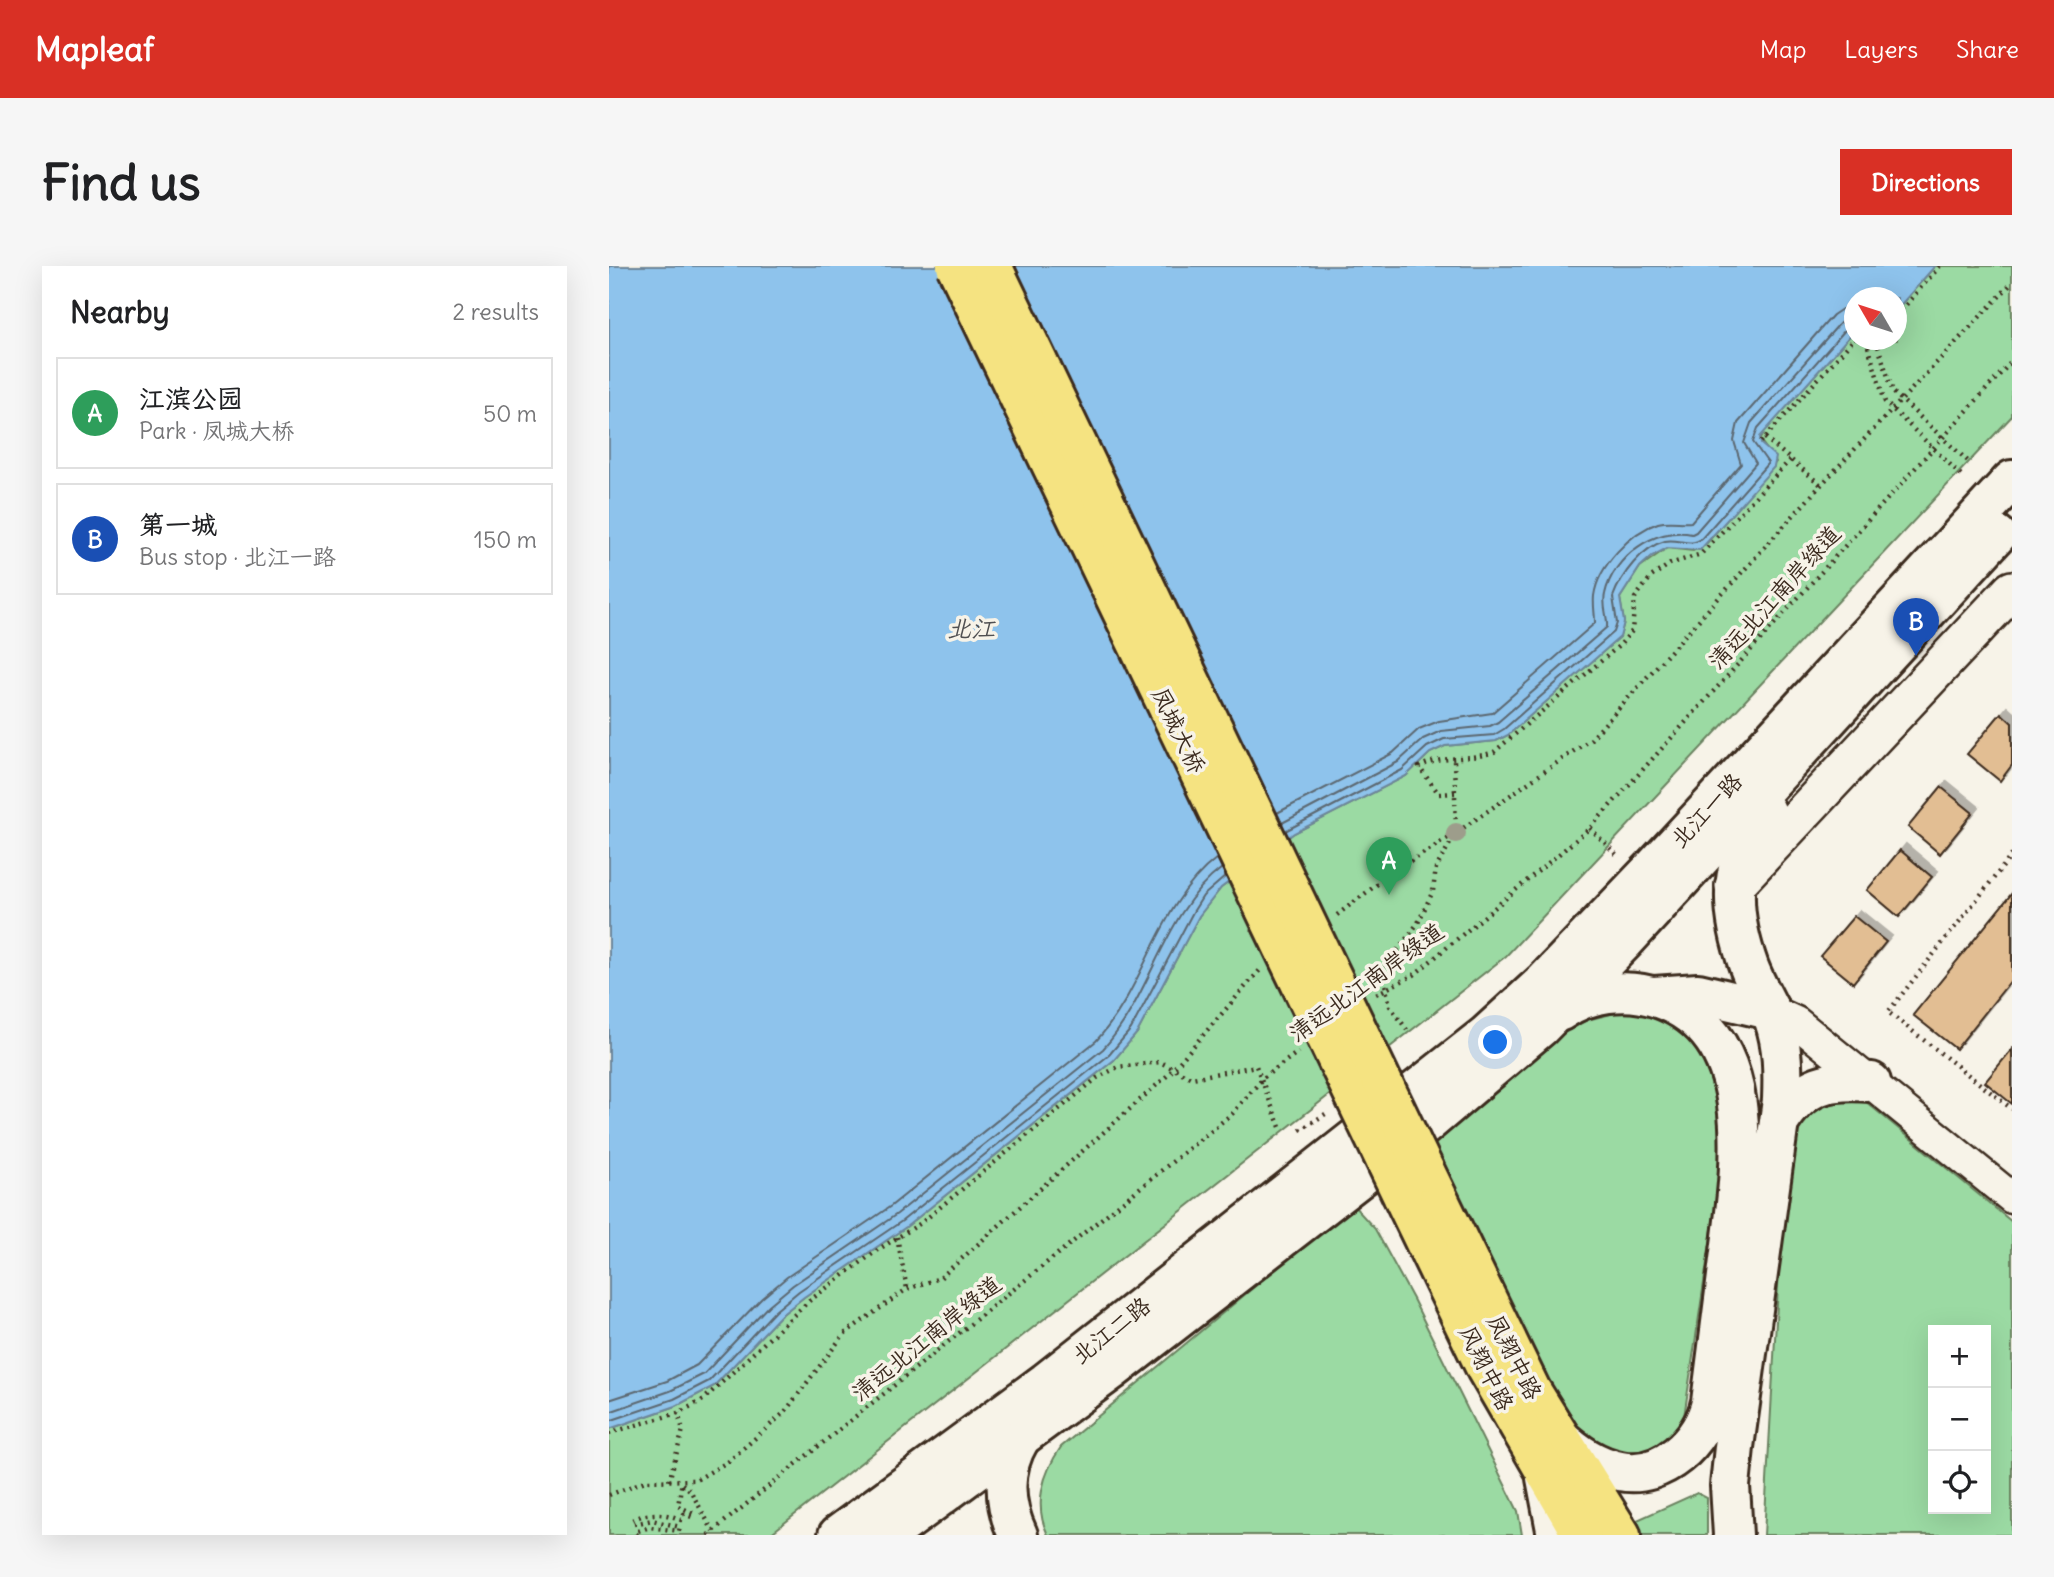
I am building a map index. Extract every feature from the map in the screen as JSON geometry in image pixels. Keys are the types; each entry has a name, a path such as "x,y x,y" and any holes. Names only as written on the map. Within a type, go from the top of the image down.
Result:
{"main road":[{"name":"凤城大桥","path":"956,266 1401,1159"},
{"name":"凤城大桥","path":"992,266 1401,1159"},
{"name":"北江一路","path":"1401,1159 1486,1035 1545,981 2012,480"},
{"name":"北江一路","path":"1401,1159 1541,1027 1625,941 2012,518"},
{"path":"1733,1535 1730,1486 1734,1447 1780,1121 1783,1061 1770,1010 1743,948 1734,886 1741,851 1762,817 1924,616"},
{"path":"1541,1027 1573,1003 1590,997 1618,993 1651,996 1698,993 1770,1010"},
{"path":"1559,1437 1592,1462 1619,1471 1643,1470 1672,1459 1694,1440 1708,1417 1742,1158 1741,1128 1735,1093 1722,1054 1688,1013 1651,996"},
{"path":"1780,1121 1789,1107 1821,1084 1837,1079 1871,1082"},
{"name":"凤翔中路","path":"1401,1159 1559,1437 1621,1535"},
{"name":"北江二路","path":"888,1535 1401,1159"},
{"name":"北江二路","path":"838,1535 1037,1389 1401,1159"},
{"name":"风翔中路","path":"1401,1159 1486,1369 1546,1478 1582,1535"},
{"path":"1018,1535 1010,1513 1006,1482 1011,1454 1020,1439"},
{"path":"1546,1478 1557,1535"}],"street":[{"path":"1734,886 2012,590"},
{"path":"1770,1010 1796,1022 2012,1198"}],"path":[{"path":"1907,303 1940,266"},
{"path":"1821,485 1791,459 1763,440 1844,349"},
{"path":"1869,350 1885,401 1962,475"},
{"path":"1879,350 1893,392 1971,464"},
{"name":"清远北江南岸绿道","path":"1366,1002 1385,987 1414,975 1590,828 2012,360"},
{"path":"1455,793 1439,794 1419,767 1437,760 1480,757 1494,752 1590,673 1632,631 1635,598 1651,577 1670,564 1702,554 1791,459"},
{"path":"1407,1030 1390,1006 1382,971 1417,923 1433,891 1436,868 1455,833 1454,760"},
{"path":"1590,828 1618,856"},
{"path":"2012,855 1888,1012 2012,1109"},
{"name":"清远北江南岸绿道","path":"710,1533 1233,1114 1263,1078 1304,1048"},
{"path":"609,1433 678,1413 703,1400 809,1301 879,1249 921,1223 1097,1078 1118,1067 1160,1062 1192,1078 1256,1066 1263,1078 1280,1127"},
{"path":"897,1237 907,1289"},
{"path":"669,1481 683,1430 678,1413"},
{"path":"637,1535 635,1532 650,1527 679,1531 680,1527 663,1521 634,1524 632,1520 647,1514 666,1514 681,1520 684,1514 692,1517 694,1513 678,1506 682,1482 690,1490 710,1533"}],"green space":[{"path":"1935,266 2012,266 2012,416 1506,956 769,1535 609,1535 609,1429 676,1406 714,1386 780,1316 906,1227 1114,1060 1137,1033 1199,916 1221,888 1294,833 1406,776 1430,753 1445,746 1496,741 1508,735 1620,637 1624,622 1620,598 1640,567 1667,548 1693,551 1707,543 1776,462 1760,440 1764,432 1844,342 1844,350 1907,350 1907,298"},
{"path":"1647,1010 1675,1023 1703,1047 1719,1086 1726,1135 1684,1417 1675,1432 1661,1444 1639,1456 1625,1457 1567,1426 1427,1139 1551,1041 1587,1020 1623,1011"},
{"path":"1854,1092 2012,1222 2012,1535 1764,1535 1785,1161 1804,1109"},
{"path":"1353,1205 1375,1229 1413,1299 1518,1511 1522,1535 1048,1535 1041,1512 1042,1490 1049,1468 1061,1447"},
{"path":"1697,1493 1707,1498 1707,1535 1639,1535 1635,1521"}],"water":[{"name":"北江","path":"609,266 1935,266 1907,298 1907,287 1844,287 1844,342 1760,437 1761,444 1776,457 1774,467 1700,550 1667,548 1640,567 1620,598 1624,622 1620,637 1508,735 1496,741 1445,746 1430,753 1406,776 1294,833 1221,888 1199,916 1137,1033 1114,1060 906,1227 780,1316 714,1386 676,1406 609,1429"}],"building":[{"path":"2001,713 2012,723 2012,765 2000,781 1967,754"},
{"path":"1941,787 1973,813 1940,854 1908,827"},
{"path":"1900,850 1932,877 1899,917 1867,890"},
{"path":"2012,893 2012,979 1956,1049 1913,1015"},
{"path":"1854,916 1886,942 1853,983 1820,956"},
{"path":"2012,1049 2012,1104 1985,1082"}],"place":[{"name":"第一城","path":"1916,656"},
{"name":"江滨公园","path":"1389,895"}]}
